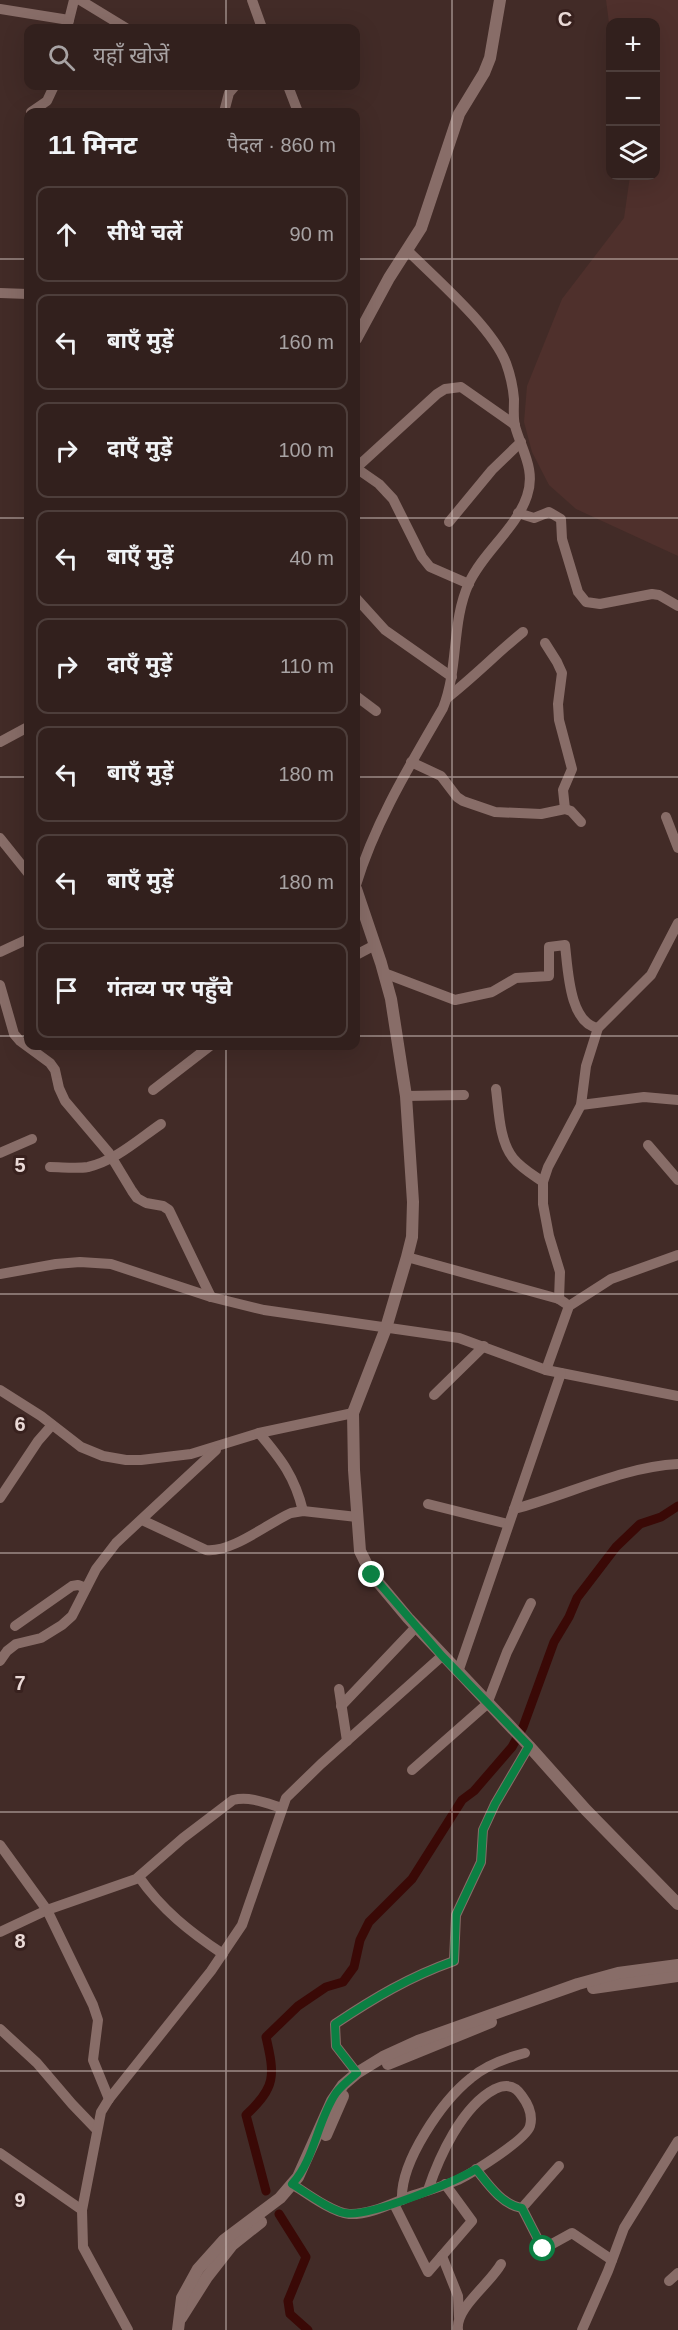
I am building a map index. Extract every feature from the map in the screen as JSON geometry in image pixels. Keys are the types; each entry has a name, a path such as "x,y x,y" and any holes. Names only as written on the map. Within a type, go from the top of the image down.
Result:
{"street":[{"path":"0,9 68,24 74,0"},
{"path":"80,0 119,24"},
{"path":"252,0 261,24"},
{"path":"360,332 389,278 421,228 459,114 484,73 490,58 500,0"},
{"path":"37,108 47,101 52,90"},
{"path":"225,108 232,90"},
{"path":"290,90 296,108"},
{"path":"47,101 50,108"},
{"path":"360,875 369,847 411,762 447,698 462,603 469,584 479,565 518,513 531,481 528,463 515,425 511,380 506,362 495,342 407,250"},
{"path":"0,293 24,294"},
{"path":"360,464 437,394 454,386 461,387 515,425"},
{"path":"449,522 488,475 521,442"},
{"path":"360,471 380,484 393,499 422,557 430,567 469,584"},
{"path":"518,513 534,518 549,512 561,519 562,539 568,560 578,592 585,602 600,604 652,594 667,598 678,606"},
{"path":"360,602 385,630 452,677"},
{"path":"447,698 523,632"},
{"path":"545,643 562,673 558,704 559,720 572,769 563,790 565,809"},
{"path":"360,699 376,711"},
{"path":"0,742 24,730"},
{"path":"411,762 441,776 457,797 463,801 495,812 541,814 565,809 571,811 581,822"},
{"path":"666,817 678,849"},
{"path":"0,838 24,868"},
{"path":"360,899 391,999 406,1096 412,1202 412,1237 407,1257 386,1328 353,1413 358,1538 365,1565 442,1656 529,1746 586,1810 678,1904"},
{"path":"560,1299 560,1272 545,1217 543,1182 548,1167 582,1105 586,1066 598,1028 651,975 678,923"},
{"path":"0,952 24,941"},
{"path":"360,953 375,945"},
{"path":"384,973 455,1000 492,992 516,978 549,975 549,947 565,945 568,974 580,1018 589,1027 598,1028"},
{"path":"0,985 14,1034 24,1044"},
{"path":"32,1050 50,1063 55,1070 65,1101 112,1157 137,1198 169,1210 211,1297"},
{"path":"153,1090 205,1050"},
{"path":"496,1089 504,1138 509,1151 521,1165 543,1182"},
{"path":"406,1096 464,1095"},
{"path":"582,1105 644,1097 678,1100"},
{"path":"50,1167 90,1167 112,1157 161,1124"},
{"path":"0,1153 32,1139"},
{"path":"648,1145 678,1180"},
{"path":"546,1370 569,1306 611,1279 678,1255"},
{"path":"407,1257 560,1299 569,1306"},
{"path":"0,1274 56,1264 98,1262 111,1264 211,1297 264,1310 459,1338 546,1370 678,1396"},
{"path":"434,1395 484,1346"},
{"path":"458,1672 561,1373"},
{"path":"0,1390 81,1447 103,1456 126,1460 174,1457 259,1433 353,1413"},
{"path":"0,1498 38,1441 52,1425"},
{"path":"259,1433 287,1468 295,1482 303,1511"},
{"path":"0,1661 16,1644 41,1638 62,1625 75,1611 96,1569 116,1543 220,1445"},
{"path":"514,1509 649,1467 678,1464"},
{"path":"428,1504 508,1524"},
{"path":"142,1520 212,1551 229,1546 283,1516 303,1511 357,1516"},
{"path":"15,1626 72,1586 78,1585 86,1588"},
{"path":"412,1770 487,1704 507,1652 531,1603"},
{"path":"341,1706 416,1627"},
{"path":"128,2330 83,2247 82,2210 101,2112 223,1954 242,1925 282,1808 293,1790 442,1656"},
{"path":"339,1689 346,1741"},
{"path":"357,2073 336,2046 335,2024 374,1997 417,1974 454,1961 456,1915 481,1862 483,1830 495,1804 529,1746"},
{"path":"0,1932 46,1910 139,1877 183,1838 233,1800 243,1798 282,1808"},
{"path":"0,1845 46,1910 96,2015 98,2026 93,2060 109,2099"},
{"path":"139,1877 168,1913 192,1934 223,1954"},
{"path":"296,2186 332,2101 343,2085 357,2073 383,2057 418,2041 546,1994 618,1974 678,1965"},
{"path":"176,2326 207,2277 232,2245 284,2204 296,2186 309,2173 343,2097 352,2085 372,2071 502,2018 581,1991 678,1976"},
{"path":"0,2029 42,2068 96,2129"},
{"path":"445,2184 472,2221 429,2272 398,2202 406,2170 434,2119 471,2077 485,2067 525,2053"},
{"path":"296,2186 347,2214 358,2214 458,2180 506,2150 527,2133 531,2125 530,2110 522,2095 512,2086 498,2088 475,2102 459,2124 428,2190"},
{"path":"582,2330 624,2228 678,2141"},
{"path":"0,2153 82,2210"},
{"path":"522,2208 559,2166"},
{"path":"476,2169 500,2196 513,2207 522,2208"},
{"path":"522,2208 543,2249 572,2233 612,2260"},
{"path":"442,2256 458,2296 458,2330"},
{"path":"459,2317 501,2264"},
{"path":"669,2281 678,2273"}],"shaded area":[{"path":"606,0 678,0 678,556 576,509 549,485 532,452 524,422 527,386 562,299 624,218 629,180 660,180 660,18 608,18"}],"waterway":[{"path":"266,2191 246,2115 263,2096 271,2080 271,2062 266,2037 298,2006 326,1987 343,1982 354,1967 360,1940 369,1922 412,1879 462,1800 474,1791 512,1747 523,1727 554,1642 577,1598 616,1547 640,1524 661,1517 678,1506"},
{"path":"279,2214 306,2257 288,2301 290,2314 308,2330"}],"route":[{"path":"372,1575 442,1656 529,1746 495,1804 483,1830 481,1862 456,1915 454,1961 417,1974 374,1997 335,2024 336,2046 357,2073 343,2085 332,2101 307,2160 292,2184 340,2212 358,2214 394,2204 402,2199 458,2180 476,2169 494,2191 513,2207 522,2208 543,2249"}]}
